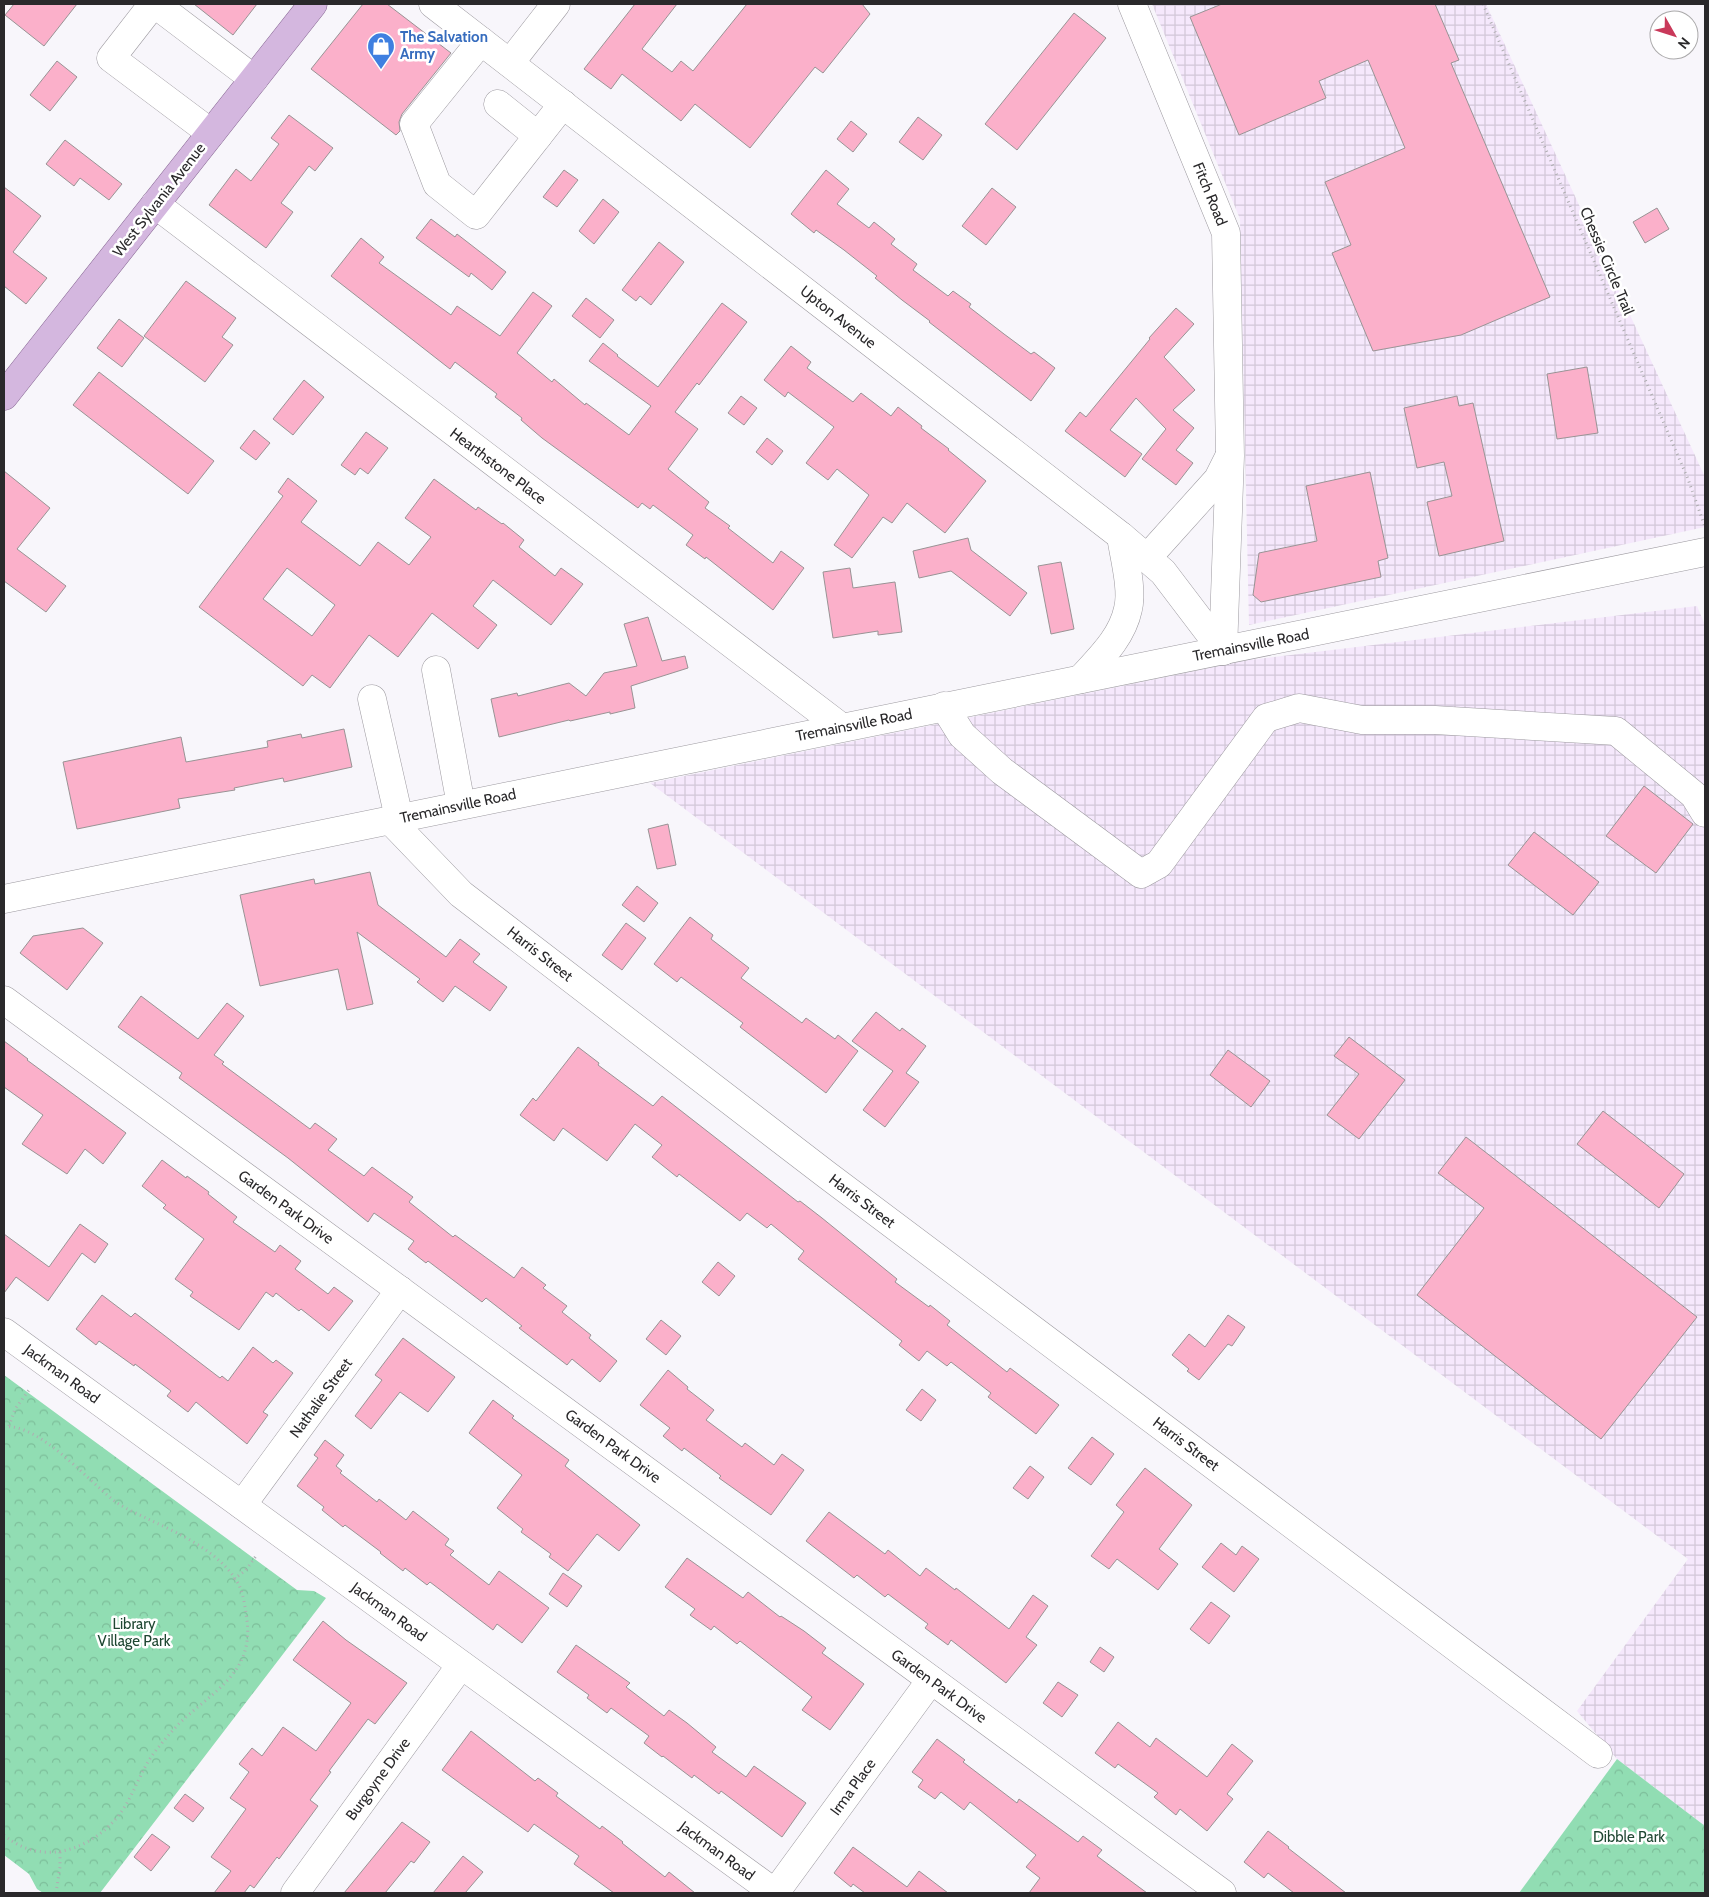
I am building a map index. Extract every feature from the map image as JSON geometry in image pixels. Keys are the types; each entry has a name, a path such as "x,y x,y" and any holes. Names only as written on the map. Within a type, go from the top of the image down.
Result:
{"main road":[{"name":"West Sylvania Avenue","path":"4,396 314,4"}],"street":[{"path":"211,133 111,58 154,4 254,79"},
{"name":"Upton Avenue","path":"433,4 1148,558 1164,572 1223,651"},
{"path":"510,63 556,4"},
{"name":"Fitch Road","path":"1132,4 1226,234 1230,456 1223,651"},
{"path":"481,41 414,124 437,184 476,215 563,104"},
{"path":"498,104 538,136"},
{"name":"Hearthstone Place","path":"155,204 841,727"},
{"name":"Fitch Road","path":"1148,558 1218,479 1230,456"},
{"path":"1081,679 1111,646 1129,609 1129,588 1121,536"},
{"name":"Tremainsville Road","path":"4,898 1705,552"},
{"path":"436,670 461,806"},
{"path":"372,699 394,819"},
{"path":"944,706 962,735 1002,771 1141,874 1159,864 1266,718 1299,708 1362,720 1435,720 1616,731 1694,796 1705,813"},
{"name":"Harris Street","path":"394,819 461,894 827,1175 1598,1754"},
{"name":"Garden Park Drive","path":"4,1000 1222,1893"},
{"name":"Nathalie Street","path":"242,1505 400,1290"},
{"name":"Jackman Road","path":"4,1332 775,1893"},
{"name":"Burgoyne Drive","path":"295,1893 461,1664"},
{"name":"Irma Place","path":"775,1893 931,1680"}],"path":[{"name":"Chessie Circle Trail","path":"1483,4 1688,479 1705,528"},
{"path":"9,1426 15,1409 29,1390"},
{"path":"4,1427 9,1426 34,1435 53,1447 127,1509 175,1532 212,1555 239,1585 248,1624 243,1660 233,1676 221,1689 184,1719 154,1752 122,1810 111,1824 82,1844 64,1851 28,1850 4,1835"},
{"path":"234,1579 246,1570 256,1556"},
{"path":"56,1893 59,1882 60,1851"}],"shaded area":[{"path":"1152,4 1486,4 1705,477 1705,527 1249,625 1240,219"},
{"path":"1697,606 1705,625 1705,1826 1617,1759 1577,1711 1688,1559 650,783 1249,660"}],"green space":[{"name":"Library Village Park","path":"4,1375 297,1590 314,1591 326,1598 100,1893 43,1893 37,1889 29,1874 4,1855"},
{"name":"Dibble Park","path":"1617,1759 1705,1826 1705,1893 1519,1893"}],"building":[{"path":"14,4 77,4 44,46 5,15"},
{"path":"194,4 257,4 233,35"},
{"name":"The Salvation Army","path":"363,4 387,4 451,53 402,114 399,122 400,131 396,135 311,69"},
{"path":"635,4 677,4 642,49 672,72 681,61 693,71 747,4 862,4 870,14 823,73 815,67 750,148 695,104 681,121 622,74 611,89 584,69"},
{"path":"1222,4 1435,4 1459,60 1451,63 1550,297 1461,335 1373,351 1332,253 1351,245 1325,182 1405,148 1368,60 1319,81 1326,98 1239,135 1190,17"},
{"path":"1074,13 1106,38 1017,150 985,124"},
{"path":"57,61 77,77 50,111 30,95"},
{"path":"289,115 333,148 315,171 309,166 281,203 293,212 266,248 209,205 236,169 251,181 279,144 271,138"},
{"path":"918,117 942,135 923,160 899,142"},
{"path":"851,121 867,134 853,152 837,139"},
{"path":"65,140 122,184 109,200 80,178 74,186 46,164"},
{"path":"564,170 578,180 557,207 543,197"},
{"path":"826,170 849,189 837,204 869,228 874,222 895,239 891,244 917,264 913,270 948,296 953,291 971,304 969,307 1004,334 1031,354 1034,352 1055,368 1031,401 929,322 844,250 816,230 814,233 791,214"},
{"path":"4,187 41,216 13,252 47,278 26,304 4,286"},
{"path":"992,188 1016,207 986,245 962,226"},
{"path":"603,199 619,212 594,244 579,231"},
{"path":"1657,208 1669,229 1645,243 1633,222"},
{"path":"431,219 455,237 457,234 506,272 492,290 471,273 469,277 416,238"},
{"path":"361,238 384,257 379,263 451,315 457,306 500,336 533,292 552,306 517,353 552,382 554,379 585,405 586,403 629,435 651,406 589,361 603,343 658,387 722,303 747,322 699,385 697,383 675,412 698,429 668,469 709,502 705,508 730,526 728,528 773,563 781,551 804,568 773,610 706,557 705,559 686,545 693,535 653,505 650,509 642,503 638,508 542,438 521,420 522,418 495,397 497,394 455,362 450,369 331,276"},
{"path":"659,242 684,262 651,305 640,296 636,301 622,290"},
{"path":"186,281 236,318 222,337 233,345 205,382 144,336"},
{"path":"586,298 614,320 600,338 572,316"},
{"path":"1176,308 1194,324 1164,357 1195,390 1173,410 1194,428 1176,450 1193,463 1176,485 1142,459 1166,429 1136,398 1110,430 1142,454 1125,477 1065,431 1080,412 1086,417 1149,338"},
{"path":"119,319 144,338 122,367 97,348"},
{"path":"791,346 811,362 807,368 853,402 861,393 891,416 898,407 986,481 945,533 907,503 892,523 883,517 852,558 834,545 869,495 837,469 828,480 806,463 834,427 788,392 785,397 764,380"},
{"path":"1587,367 1598,433 1557,439 1547,374"},
{"path":"99,372 214,461 188,494 73,405"},
{"path":"304,380 324,397 293,435 273,419"},
{"path":"741,396 757,408 744,425 728,413"},
{"path":"1457,396 1459,406 1473,403 1504,541 1439,556 1427,502 1452,496 1444,462 1417,468 1404,408"},
{"path":"254,430 270,443 256,460 240,448"},
{"path":"366,432 388,448 368,474 360,468 355,475 341,465"},
{"path":"767,438 783,451 772,465 756,452"},
{"path":"4,471 50,508 17,549 66,586 46,612 4,581"},
{"path":"1370,472 1388,558 1378,561 1381,577 1261,602 1253,595 1259,553 1317,541 1306,486"},
{"path":"288,478 317,501 301,522 360,566 378,542 409,565 431,537 405,518 434,479 476,510 478,507 503,523 524,540 519,547 555,576 561,568 583,584 551,625 493,580 473,606 497,625 478,649 432,613 398,657 369,635 330,688 312,675 303,686 199,607 283,496 278,492","holes":["287,568 335,605 312,636 263,599"]},
{"path":"968,538 971,550 1027,593 1010,616 951,571 919,578 913,551"},
{"path":"1061,562 1074,629 1051,634 1038,566"},
{"path":"850,568 853,588 895,582 902,632 878,635 878,631 833,638 823,572"},
{"path":"648,617 662,661 685,656 688,668 631,686 635,708 569,720 499,737 491,699 517,693 518,696 569,683 586,696 604,673 637,666 624,624"},
{"path":"344,729 352,767 284,782 283,778 234,788 235,790 178,799 180,808 77,829 63,762 181,737 186,762 268,747 267,741 301,734 302,738"},
{"path":"1644,786 1693,824 1656,873 1606,836"},
{"path":"668,824 676,865 657,869 648,829"},
{"path":"1534,832 1599,882 1573,915 1508,865"},
{"path":"370,872 378,905 446,957 460,939 480,954 473,962 507,987 490,1011 455,986 443,1002 417,982 420,979 357,932 373,1004 347,1010 338,969 260,986 240,895 314,879 315,884"},
{"path":"637,886 658,903 644,922 622,905"},
{"path":"690,917 713,935 711,939 749,968 741,978 802,1023 806,1018 835,1039 838,1035 858,1051 826,1093 740,1027 743,1023 681,977 677,982 654,964"},
{"path":"626,923 646,938 622,970 602,955"},
{"path":"83,928 103,943 67,990 20,953 33,936"},
{"path":"141,996 198,1039 227,1003 244,1016 214,1055 224,1062 222,1064 310,1129 315,1123 337,1139 328,1150 364,1176 372,1167 413,1197 409,1202 453,1237 455,1235 514,1278 522,1267 546,1285 543,1288 567,1306 562,1312 591,1335 589,1338 617,1361 600,1382 572,1359 567,1365 519,1328 522,1326 486,1298 482,1302 428,1261 426,1263 408,1249 414,1241 374,1213 368,1222 288,1158 179,1078 182,1073 118,1027"},
{"path":"876,1012 900,1031 902,1028 926,1046 906,1073 919,1082 885,1127 863,1110 893,1071 852,1041"},
{"path":"1349,1037 1405,1080 1359,1139 1327,1115 1359,1074 1334,1056"},
{"path":"4,1041 126,1133 103,1164 85,1149 67,1174 22,1144 43,1115 4,1087"},
{"path":"578,1047 599,1063 598,1065 653,1106 662,1096 798,1202 800,1201 822,1218 897,1279 895,1282 950,1321 947,1325 1007,1372 1010,1368 1059,1405 1036,1434 988,1397 991,1393 951,1362 947,1366 927,1351 919,1361 899,1345 902,1341 798,1259 804,1251 771,1224 767,1228 747,1213 740,1221 679,1174 677,1177 652,1157 662,1145 635,1124 607,1161 563,1128 554,1141 520,1115 533,1098 536,1101"},
{"path":"1228,1050 1270,1081 1251,1107 1210,1075"},
{"path":"1603,1111 1684,1174 1659,1208 1577,1144"},
{"path":"1466,1137 1697,1317 1601,1439 1417,1295 1484,1208 1438,1173"},
{"path":"162,1160 209,1192 208,1194 237,1217 233,1222 275,1252 280,1245 301,1261 295,1269 328,1294 334,1287 353,1301 329,1331 301,1309 299,1311 276,1293 273,1297 266,1292 239,1330 190,1296 193,1292 175,1279 204,1239 163,1208 166,1205 142,1186"},
{"path":"80,1224 108,1244 95,1263 82,1253 48,1301 16,1277 4,1293 4,1234 49,1267"},
{"path":"718,1262 735,1276 719,1296 702,1282"},
{"path":"102,1295 131,1317 135,1313 220,1378 222,1376 228,1381 253,1347 273,1363 276,1360 293,1373 263,1412 268,1415 247,1444 196,1402 188,1412 167,1396 171,1391 135,1364 134,1366 99,1341 96,1345 76,1329"},
{"path":"1228,1315 1245,1327 1232,1346 1228,1344 1199,1380 1187,1371 1189,1369 1172,1355 1189,1334 1205,1347"},
{"path":"661,1320 681,1336 666,1355 646,1339"},
{"path":"403,1338 455,1377 428,1412 400,1392 371,1429 355,1416 382,1380 375,1375"},
{"path":"668,1370 688,1387 687,1389 714,1410 706,1420 742,1447 745,1443 774,1465 782,1454 804,1470 771,1515 719,1478 721,1476 684,1448 682,1451 663,1436 670,1428 640,1405"},
{"path":"922,1389 936,1400 921,1421 906,1410"},
{"path":"493,1400 514,1416 512,1418 569,1460 565,1466 640,1525 619,1551 597,1534 568,1571 549,1557 551,1554 521,1532 523,1529 497,1508 522,1475 469,1433"},
{"path":"1092,1437 1114,1454 1091,1485 1068,1468"},
{"path":"325,1440 344,1455 336,1466 342,1471 340,1473 377,1502 379,1499 406,1520 413,1511 449,1539 445,1545 454,1551 450,1555 489,1585 499,1571 549,1608 522,1643 497,1624 493,1630 430,1582 427,1585 405,1568 403,1571 345,1525 343,1527 322,1510 324,1507 297,1486 318,1458 314,1455"},
{"path":"1030,1466 1044,1477 1028,1499 1013,1488"},
{"path":"1145,1468 1192,1505 1159,1549 1178,1564 1158,1590 1117,1559 1109,1569 1091,1556 1124,1512 1116,1505"},
{"path":"829,1512 885,1554 888,1550 920,1576 926,1568 955,1590 956,1588 1009,1629 1033,1595 1048,1606 1026,1637 1037,1645 1006,1683 951,1640 948,1645 925,1628 928,1624 888,1594 885,1597 857,1575 854,1578 806,1541"},
{"path":"1221,1543 1236,1555 1242,1546 1259,1559 1234,1592 1202,1567"},
{"path":"687,1558 743,1598 748,1592 780,1617 804,1631 826,1648 822,1653 864,1684 830,1730 802,1710 812,1697 740,1641 737,1644 714,1626 711,1630 690,1615 695,1609 665,1587"},
{"path":"563,1573 582,1586 567,1607 549,1594"},
{"path":"1211,1602 1230,1616 1209,1644 1190,1629"},
{"path":"323,1621 346,1640 407,1683 375,1724 368,1719 329,1771 331,1772 310,1800 318,1806 279,1859 277,1857 254,1888 250,1885 244,1893 214,1893 231,1871 211,1857 246,1809 230,1798 249,1772 239,1764 252,1748 262,1756 283,1727 316,1751 351,1703 293,1660"},
{"path":"576,1645 630,1683 626,1687 664,1716 669,1710 687,1723 716,1747 712,1752 746,1777 754,1766 806,1803 782,1837 721,1791 719,1794 694,1775 692,1778 662,1757 644,1743 649,1736 611,1708 607,1713 587,1698 589,1695 557,1672"},
{"path":"1100,1647 1114,1657 1104,1672 1090,1662"},
{"path":"1058,1682 1078,1695 1062,1717 1043,1703"},
{"path":"1118,1722 1150,1747 1156,1738 1207,1777 1232,1744 1253,1761 1227,1794 1233,1799 1207,1831 1180,1809 1176,1815 1154,1797 1158,1793 1118,1764 1115,1768 1095,1753"},
{"path":"471,1731 535,1781 538,1778 558,1793 556,1796 600,1829 602,1826 665,1877 669,1872 695,1893 614,1893 574,1864 579,1856 534,1824 528,1832 461,1784 442,1770"},
{"path":"937,1739 965,1760 963,1762 1017,1803 1019,1799 1078,1842 1083,1836 1102,1850 1097,1856 1147,1893 1029,1893 1040,1878 1026,1867 1036,1855 970,1802 964,1810 941,1792 935,1799 918,1787 923,1780 912,1772"},
{"path":"185,1794 204,1808 193,1822 174,1808"},
{"path":"402,1822 430,1842 414,1863 411,1861 385,1893 344,1893"},
{"path":"1268,1831 1346,1893 1294,1893 1268,1873 1264,1878 1244,1862"},
{"path":"152,1834 170,1847 151,1871 134,1857"},
{"path":"853,1847 907,1887 919,1871 948,1893 865,1893 853,1884 851,1887 834,1873"},
{"path":"463,1856 483,1872 465,1893 433,1893"}],"place":[{"name":"The Salvation Army","path":"381,70"}]}
